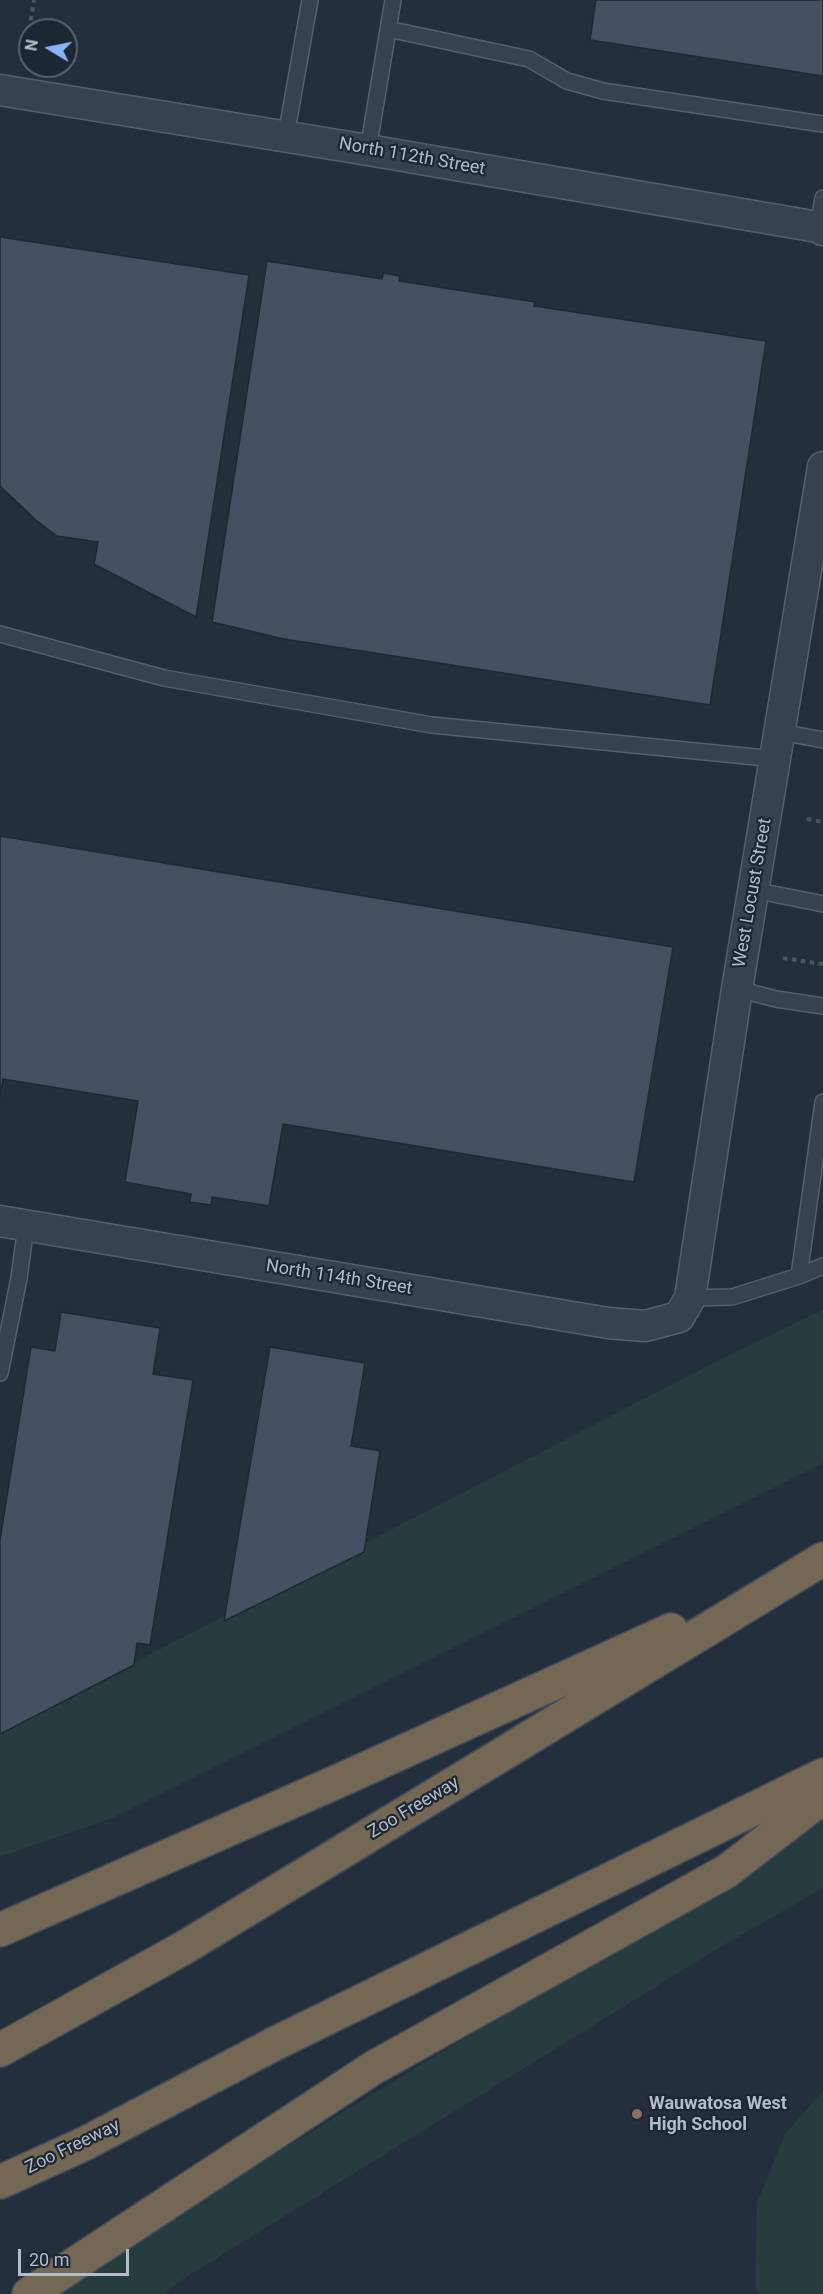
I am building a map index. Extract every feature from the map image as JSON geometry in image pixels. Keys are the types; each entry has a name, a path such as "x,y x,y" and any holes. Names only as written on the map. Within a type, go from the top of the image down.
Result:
{"highway":[{"path":"0,1930 344,1779 812,1565"},
{"name":"Zoo Freeway","path":"0,2050 187,1946 812,1565"},
{"name":"Zoo Freeway","path":"0,2182 84,2144 276,2043 823,1775"},
{"path":"29,2294 372,2068 727,1871 823,1797"}],"street":[{"name":"North 112th Street","path":"0,90 286,136 821,228"},
{"name":"West Locust Street","path":"684,1307 823,467"},
{"name":"North 114th Street","path":"13,1224 608,1323 645,1326 684,1307"}],"lane":[{"path":"286,136 310,0"},
{"path":"368,150 393,0"},
{"path":"388,29 529,59 567,81 603,91 823,124"},
{"path":"821,228 823,198"},
{"path":"0,634 164,678 432,725 778,746 823,740"},
{"path":"753,890 823,902"},
{"path":"737,989 776,999 823,1006"},
{"path":"799,1276 823,1109"},
{"path":"0,1373 19,1278 13,1224"},
{"path":"684,1307 732,1297 823,1266"}],"path":[{"path":"30,18 33,0"},
{"path":"807,819 823,822"},
{"path":"783,957 823,964"}],"green space":[{"path":"823,1310 823,1463 112,1818 0,1857 0,1732 729,1355"},
{"path":"823,1819 823,1888 717,1949 183,2279 164,2294 56,2294 134,2240"},
{"path":"823,2091 823,2294 758,2294 755,2285 757,2203 785,2134"}],"building":[{"path":"596,0 823,0 823,76 590,40"},
{"path":"0,237 249,275 196,617 94,564 98,542 57,536 37,521 0,486"},
{"path":"267,261 382,279 383,273 400,276 399,281 535,302 534,306 766,341 710,705 284,639 212,622"},
{"path":"0,836 673,947 634,1182 283,1124 269,1206 212,1197 211,1205 190,1202 191,1194 125,1182 138,1101 3,1079 0,1096"},
{"path":"61,1312 160,1328 153,1374 193,1380 150,1645 137,1643 134,1665 0,1734 0,1540 31,1347 55,1351"},
{"path":"270,1347 365,1363 351,1446 380,1451 364,1552 224,1621"}],"place":[{"name":"Wauwatosa West High School","path":"637,2114"}]}
